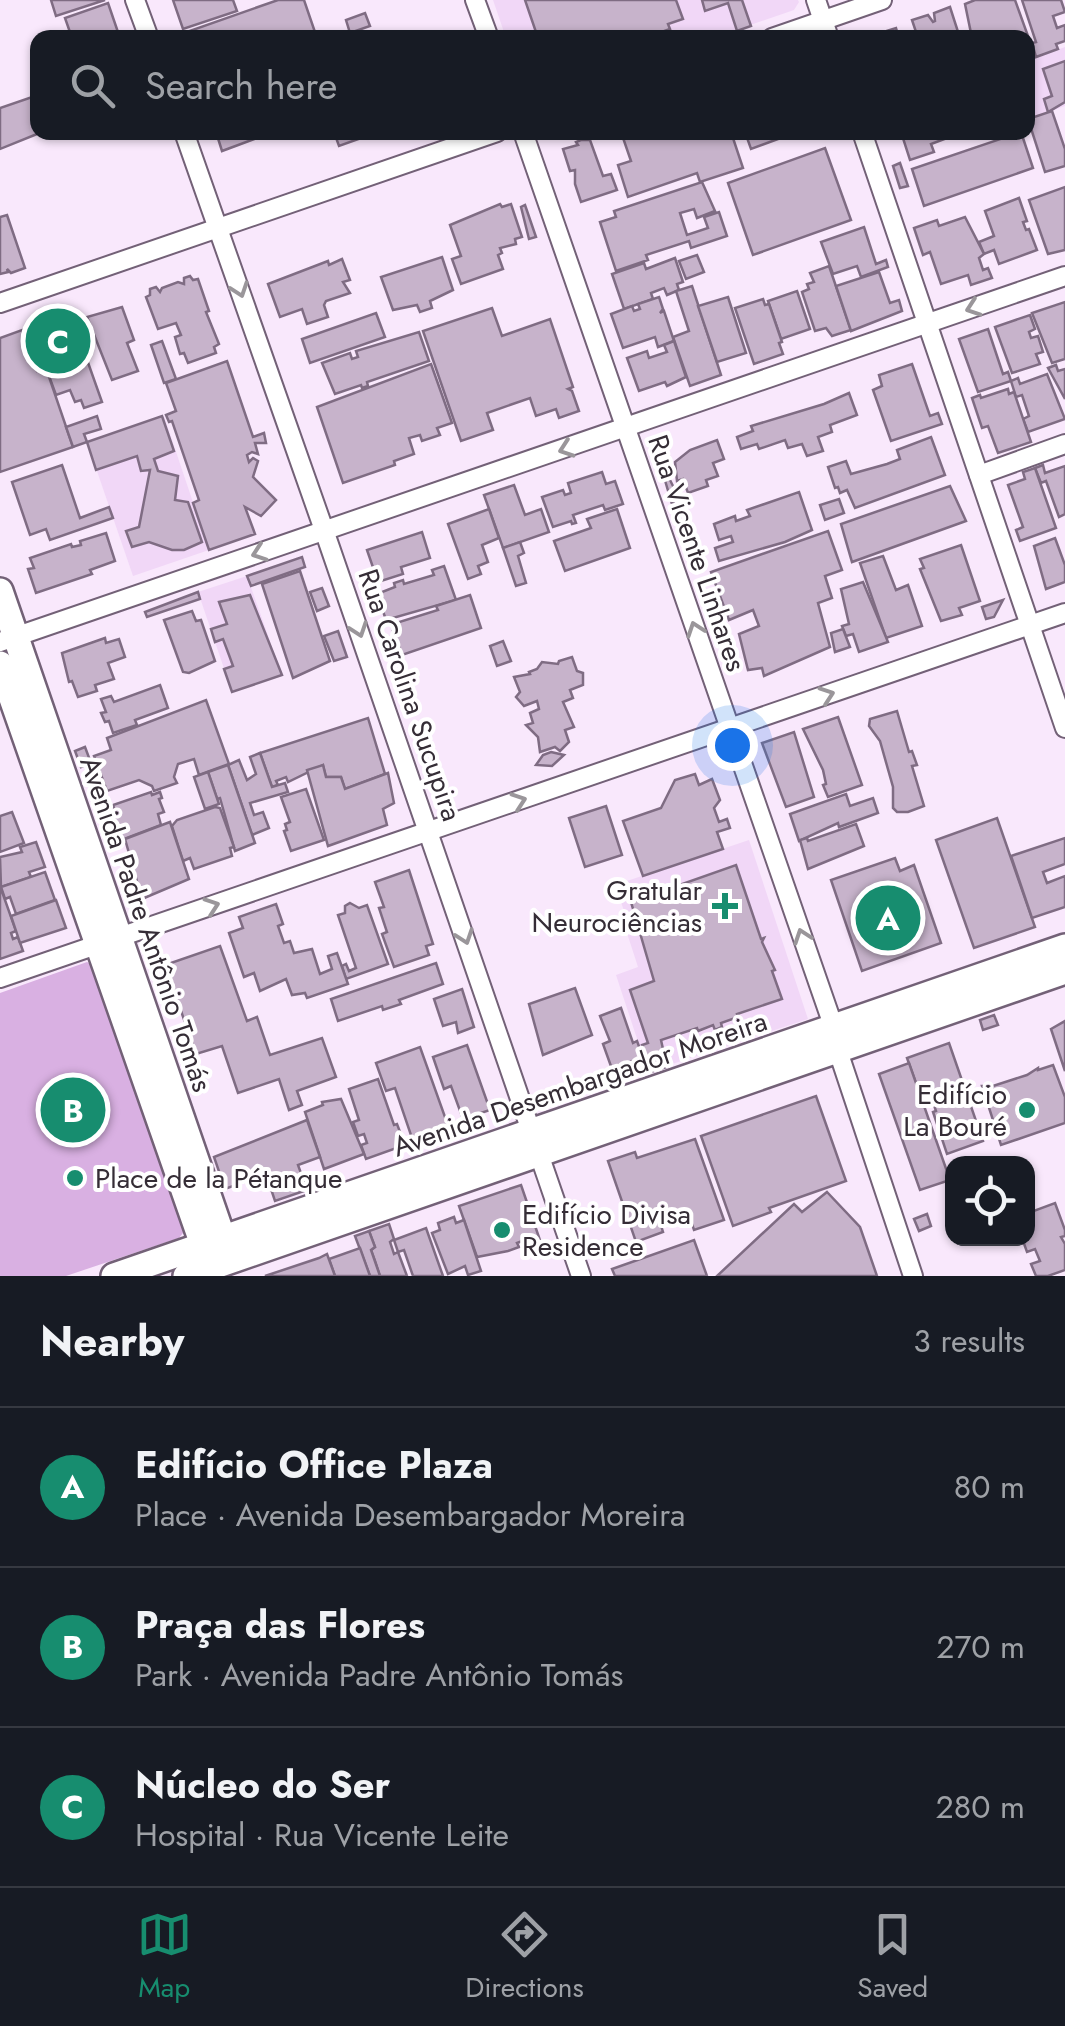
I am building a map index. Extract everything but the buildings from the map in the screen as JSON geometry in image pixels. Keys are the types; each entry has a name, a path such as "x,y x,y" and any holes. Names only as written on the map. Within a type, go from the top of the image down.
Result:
{"main road":[{"name":"Avenida Padre Antônio Tomás","path":"0,591 8,640 220,1261"},
{"name":"Avenida Padre Antônio Tomás","path":"0,664 109,941"},
{"name":"Avenida Desembargador Moreira","path":"186,1276 536,1144 836,1038 1065,947"},
{"name":"Avenida Desembargador Moreira","path":"836,1038 1065,970"},
{"name":"Avenida Desembargador Moreira","path":"114,1276 220,1261"}],"street":[{"path":"136,0 146,30"},
{"path":"475,0 486,30"},
{"path":"816,0 826,29 882,0"},
{"name":"Rua Carolina Sucupira","path":"187,140 581,1276"},
{"path":"0,303 474,140"},
{"name":"Rua Vicente Linhares","path":"526,140 836,1038 913,1276"},
{"path":"865,140 1065,728"},
{"path":"8,640 1065,276"},
{"path":"979,475 1065,444"},
{"path":"0,978 1065,613"}],"shaded area":[{"path":"493,0 799,2 794,10 735,30 503,30"},
{"path":"1065,47 1065,106 1035,117 1035,58"},
{"path":"164,416 209,550 133,576 87,442"},
{"path":"247,576 282,675 232,692 198,592"},
{"path":"749,840 808,1019 648,1072 616,975 638,967 615,885"},
{"path":"87,962 96,967 188,1227 179,1238 66,1276 0,1276 0,993"}],"place":[{"name":"Núcleo do Ser","path":"58,341"},
{"name":"Gratular Neurociências","path":"725,906"},
{"name":"Edifício Office Plaza","path":"888,918"},
{"name":"Praça das Flores","path":"73,1110"},
{"name":"Edifício La Bouré","path":"1027,1110"},
{"name":"Place de la Pétanque","path":"75,1178"},
{"name":"Edifício Divisa Residence","path":"502,1230"}]}
